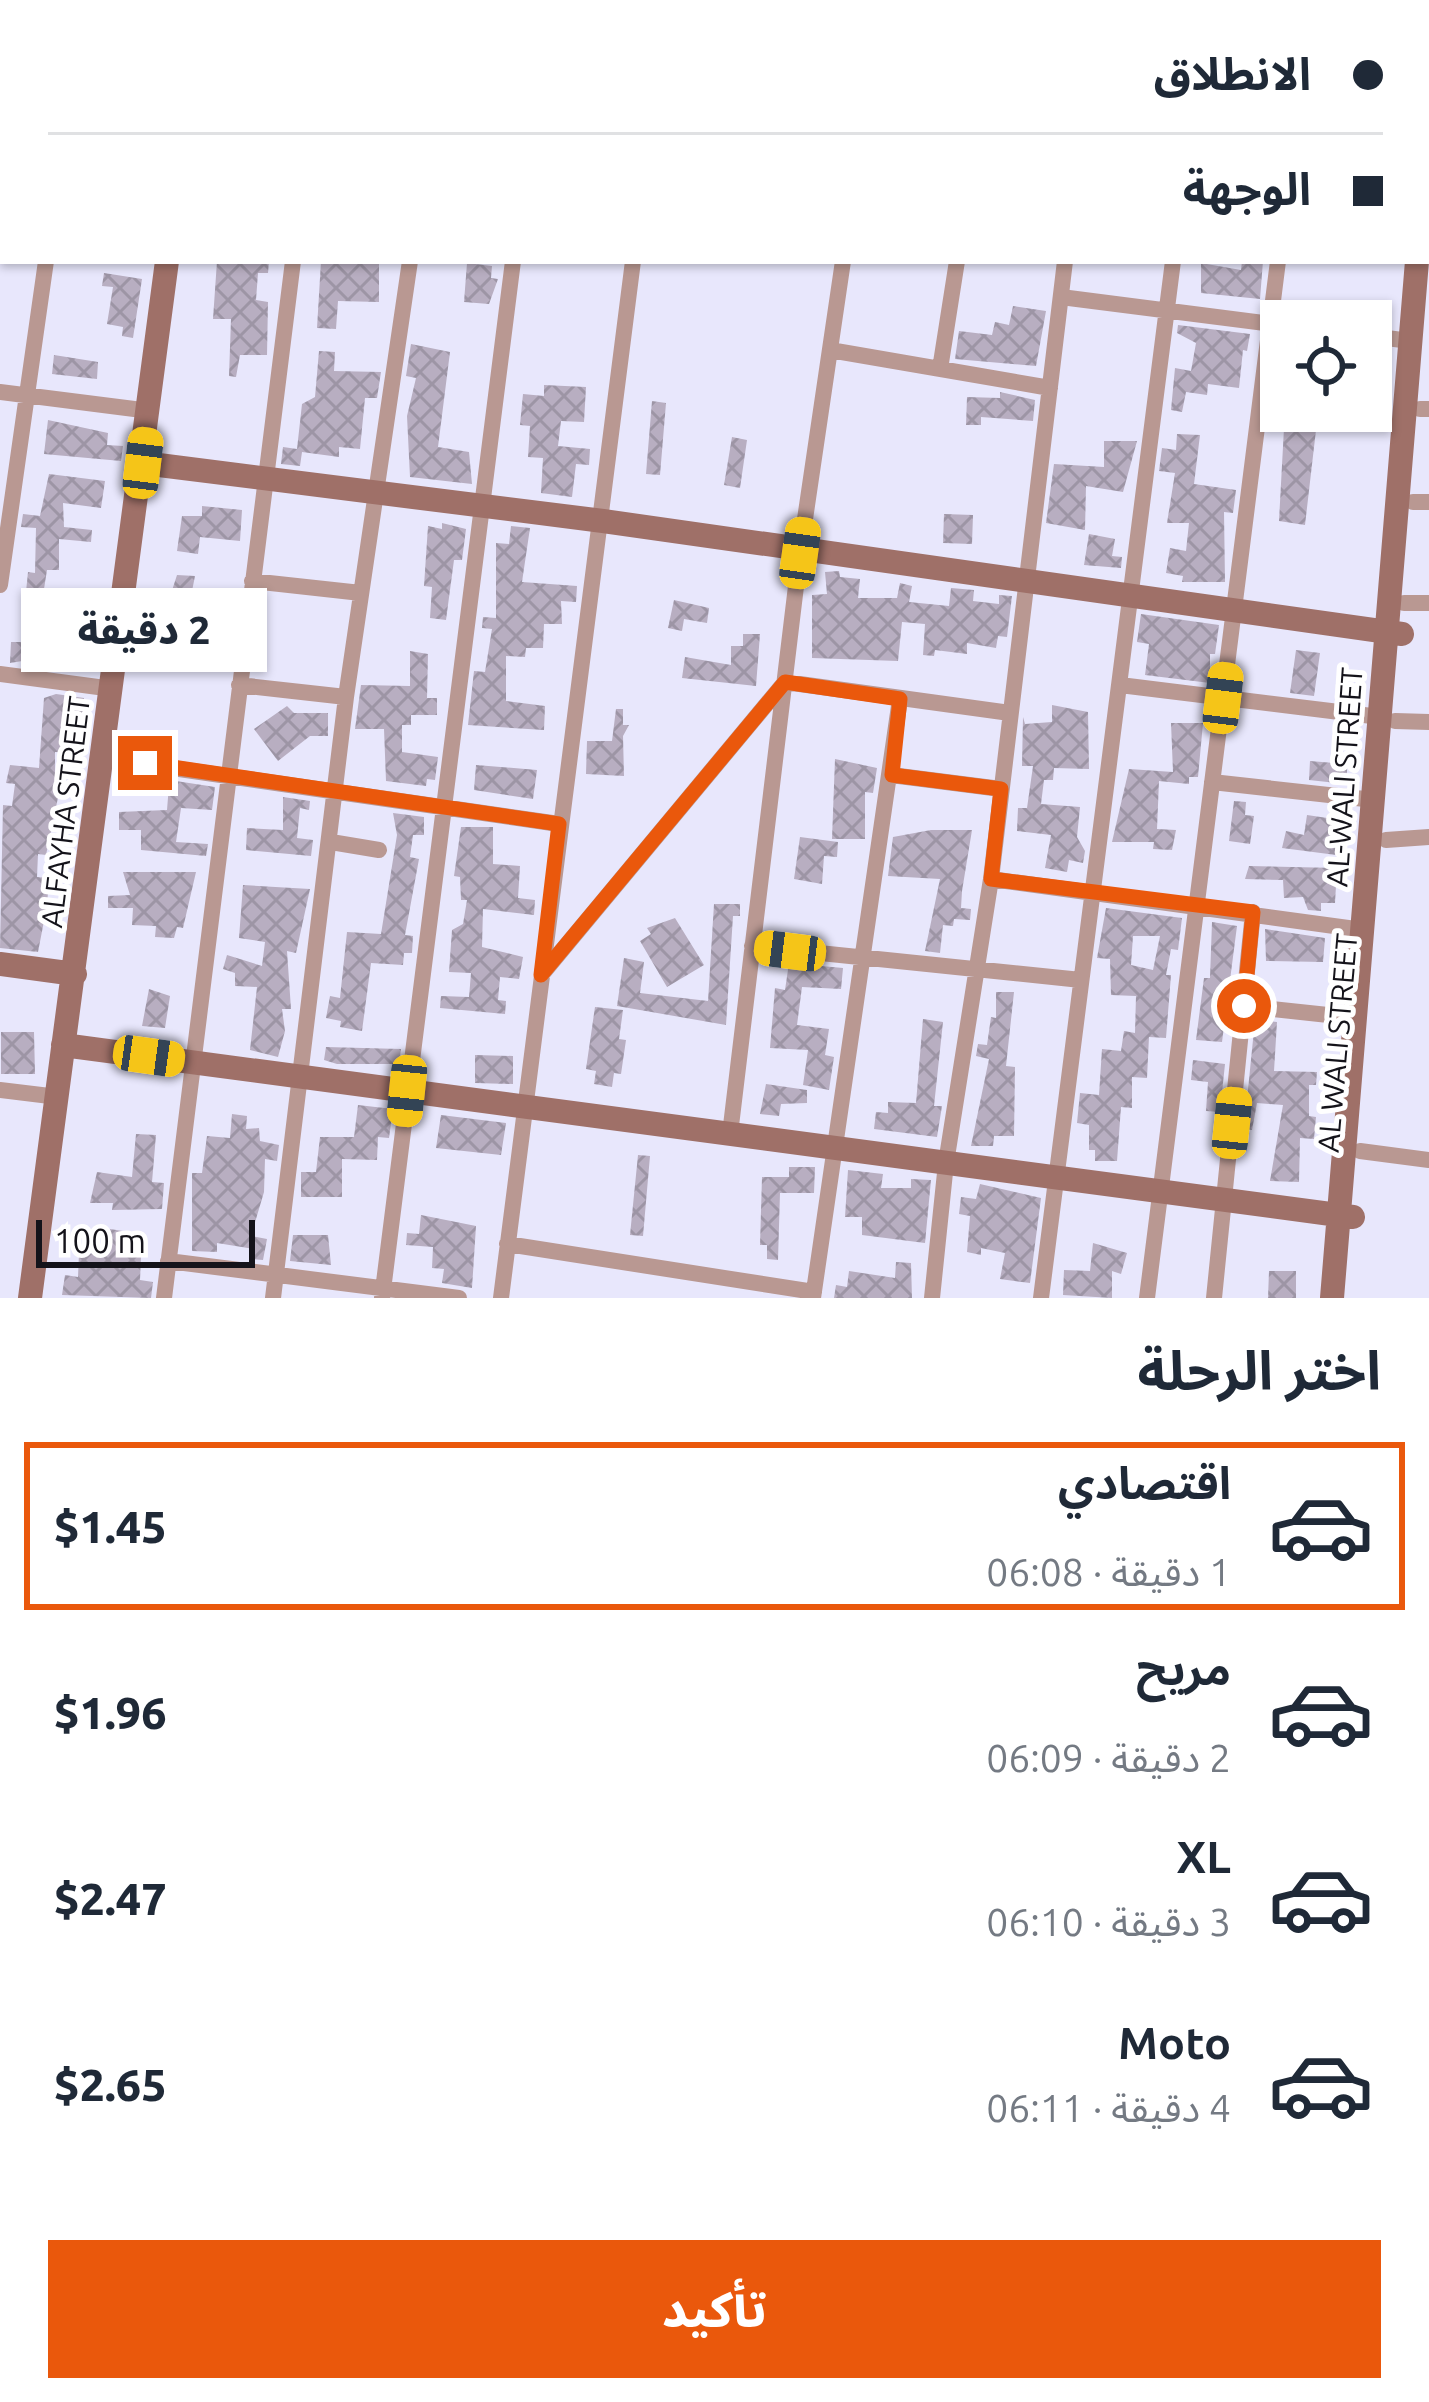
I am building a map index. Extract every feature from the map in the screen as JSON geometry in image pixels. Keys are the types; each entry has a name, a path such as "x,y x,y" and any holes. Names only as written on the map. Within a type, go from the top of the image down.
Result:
{"street":[{"path":"0,585 7,490 27,396 46,264"},
{"name":"ALFAYHA STREET","path":"30,1298 166,264"},
{"path":"164,1298 292,264"},
{"path":"273,1298 346,697 410,264"},
{"path":"383,1293 513,264"},
{"path":"501,1298 633,264"},
{"path":"730,1134 800,553 843,264"},
{"path":"940,369 956,264"},
{"path":"932,1298 946,1163 991,879 1065,264"},
{"path":"1041,1298 1173,264"},
{"path":"1277,300 1278,264"},
{"name":"AL-WALI STREET","path":"1332,1298 1346,1216 1356,1018 1374,800 1387,719 1417,264"},
{"path":"143,463 603,521 800,553 1394,633 1417,603 1429,291"},
{"path":"1061,297 1260,323"},
{"path":"1392,339 1410,341"},
{"path":"830,350 1050,388"},
{"path":"0,392 150,411"},
{"path":"1147,1298 1260,432"},
{"path":"252,581 361,593"},
{"path":"0,674 112,689"},
{"path":"785,682 1010,713"},
{"path":"541,975 785,682"},
{"path":"239,686 346,697"},
{"path":"1120,686 1429,722"},
{"path":"507,1244 813,1295 866,961 900,699"},
{"name":"AL WALI STREET","path":"1346,1298 1346,1216 1360,1151 1386,840 1387,719"},
{"path":"104,758 559,824"},
{"path":"892,775 1001,789"},
{"path":"1212,782 1374,800"},
{"path":"1386,840 1429,838"},
{"path":"331,842 380,850"},
{"path":"991,879 1364,930"},
{"path":"1214,1298 1253,912"},
{"path":"752,946 1081,980"},
{"path":"0,964 76,974"},
{"path":"1244,1006 1356,1018"},
{"path":"63,1045 1346,1216"},
{"path":"0,1090 58,1097"},
{"path":"1360,1151 1429,1160"},
{"path":"168,1261 383,1293 459,1298"}],"building":[{"path":"217,264 269,264 268,273 258,273 256,300 268,302 267,355 240,355 236,377 229,376 231,319 213,319"},
{"path":"321,264 379,264 379,302 338,301 336,329 317,328"},
{"path":"467,264 492,266 491,278 498,279 489,304 464,302"},
{"path":"1201,264 1241,270 1242,264 1263,264 1260,299 1201,293"},
{"path":"104,273 142,279 133,338 122,336 123,327 107,324 113,287 102,286"},
{"path":"1013,306 1046,311 1036,366 955,359 959,331 992,335 995,322 1009,325"},
{"path":"1178,325 1250,334 1247,351 1243,350 1239,388 1208,384 1207,395 1186,392 1182,412 1171,410 1175,368 1191,371 1196,343 1177,333"},
{"path":"411,344 450,352 438,447 469,452 472,484 410,477 407,416 416,378 406,376"},
{"path":"319,351 335,352 334,371 381,372 377,398 365,398 360,449 339,447 339,457 302,452 300,466 281,464 283,447 297,449 302,404 315,397"},
{"path":"54,355 98,362 97,379 52,374"},
{"path":"544,385 586,387 584,422 561,421 558,446 590,449 589,465 576,464 572,497 541,493 543,458 528,457 530,426 520,425 523,394 544,396"},
{"path":"1000,392 1035,400 1033,421 981,417 981,425 966,425 967,397 1000,398"},
{"path":"652,401 666,403 660,475 646,474"},
{"path":"48,420 108,433 107,445 123,446 121,461 44,454"},
{"path":"1284,432 1316,432 1305,525 1279,521"},
{"path":"1177,434 1200,435 1194,484 1236,490 1233,513 1224,512 1225,582 1182,582 1183,576 1166,573 1170,548 1186,551 1189,523 1167,523 1175,473 1159,471 1162,448 1176,450"},
{"path":"732,437 747,440 740,488 724,485"},
{"path":"1104,441 1137,441 1123,492 1086,486 1085,530 1046,523 1054,464 1104,467"},
{"path":"49,474 105,481 101,508 63,503 64,527 92,530 91,542 59,539 59,570 47,570 41,608 52,612 97,607 97,626 77,626 77,638 47,637 47,657 10,663 11,642 21,642 28,572 35,573 36,528 21,527 23,514 40,516"},
{"path":"202,506 242,510 240,541 200,537 198,554 177,551 182,516 202,516"},
{"path":"944,514 973,515 972,544 943,543"},
{"path":"442,523 466,529 462,560 454,560 446,620 430,618 432,587 424,586 428,526 442,529"},
{"path":"511,526 530,528 522,582 577,586 576,602 561,601 562,624 544,624 543,648 526,648 525,657 506,656 506,701 545,706 544,730 468,725 474,671 485,672 492,629 482,628 483,617 496,618 496,543 509,544"},
{"path":"1089,534 1115,539 1112,556 1122,557 1121,568 1084,565"},
{"path":"839,571 840,577 860,579 858,598 897,598 900,583 912,586 909,602 949,606 951,588 974,590 973,601 999,604 999,595 1012,596 1007,637 998,636 996,648 967,643 967,654 935,650 934,656 923,655 925,624 902,622 898,661 812,658 812,595 827,594 825,572"},
{"path":"177,575 195,576 186,621 143,616 145,603 167,606"},
{"path":"674,600 709,608 707,623 684,619 682,631 668,628"},
{"path":"1141,614 1219,625 1215,654 1210,654 1210,683 1145,675 1149,644 1137,642"},
{"path":"743,634 760,634 756,686 682,678 685,657 731,665 731,646 743,646"},
{"path":"1296,650 1320,653 1314,696 1290,693"},
{"path":"410,651 428,654 427,698 437,698 437,715 411,715 411,725 402,725 402,752 438,757 435,780 427,779 426,786 386,781 384,729 355,729 361,685 410,686"},
{"path":"56,694 84,698 84,714 77,714 76,753 55,752 55,788 60,788 46,855 38,854 37,877 49,878 47,906 57,907 55,922 44,921 38,952 0,948 3,805 12,806 15,784 6,783 10,765 39,768 44,698"},
{"path":"1052,705 1088,712 1089,769 1054,768 1053,780 1044,780 1041,804 1080,807 1077,837 1085,851 1083,863 1069,860 1067,872 1045,868 1051,835 1017,831 1018,808 1027,808 1033,766 1022,766 1023,717 1025,724 1052,722"},
{"path":"287,706 294,713 328,713 328,736 310,736 278,761 254,729"},
{"path":"616,709 623,709 623,725 629,725 623,736 624,776 586,774 587,741 612,741"},
{"path":"1171,723 1203,723 1198,777 1189,777 1189,784 1159,781 1157,829 1176,830 1172,850 1153,849 1154,842 1112,842 1129,769 1173,772"},
{"path":"1335,756 1348,757 1346,784 1309,780 1310,761 1334,763"},
{"path":"835,759 877,768 873,793 865,792 865,839 832,839"},
{"path":"476,765 537,770 533,799 474,790"},
{"path":"176,781 215,787 212,810 181,808 176,842 208,844 206,856 141,850 141,830 119,830 119,812 167,810 169,785"},
{"path":"283,797 310,801 309,810 300,808 297,838 313,840 311,856 246,850 247,828 283,830"},
{"path":"1234,801 1246,802 1245,815 1254,816 1250,844 1229,841"},
{"path":"393,813 424,817 424,835 413,835 410,857 419,859 405,935 413,936 412,953 404,953 403,965 371,963 362,1031 340,1027 341,1021 326,1018 330,996 340,998 347,932 381,934 397,835"},
{"path":"1307,815 1341,820 1344,856 1282,848 1286,831 1304,835"},
{"path":"461,827 493,827 493,864 520,866 518,898 535,900 534,915 483,909 482,947 523,957 519,979 500,977 498,1000 506,1001 505,1014 440,1008 441,996 469,997 471,973 449,972 452,930 463,924 467,900 461,900 460,877 454,876"},
{"path":"931,830 972,830 961,908 971,909 970,920 954,919 953,926 943,925 940,953 925,951 940,879 888,876 893,837"},
{"path":"800,837 838,842 837,857 824,856 822,884 794,879"},
{"path":"1249,866 1337,868 1335,903 1321,903 1321,911 1308,910 1303,897 1284,898 1283,880 1245,879"},
{"path":"123,872 196,872 183,928 177,927 174,938 155,937 156,926 132,925 133,908 108,908 108,896 130,895"},
{"path":"243,885 310,889 296,953 287,951 291,1009 282,1009 285,1031 278,1057 250,1050 257,987 235,986 235,973 223,969 227,955 262,966 265,942 239,938"},
{"path":"714,904 740,904 740,916 733,916 726,1025 617,1006 624,958 644,962 640,993 708,1001"},
{"path":"1106,908 1182,918 1178,950 1171,949 1166,975 1171,975 1166,1038 1149,1037 1147,1078 1132,1077 1132,1108 1121,1107 1117,1161 1095,1161 1095,1150 1089,1150 1089,1125 1077,1123 1080,1093 1099,1095 1102,1049 1121,1051 1124,1031 1135,1033 1136,996 1111,995 1110,959 1097,958","holes":["1133,936 1160,936 1153,970 1131,965"]},
{"path":"675,918 704,965 667,987 640,941 651,934 647,928"},
{"path":"1212,922 1237,926 1222,1042 1196,1040 1204,978 1210,978"},
{"path":"1265,929 1325,938 1323,962 1266,961"},
{"path":"789,963 843,968 841,989 802,987 797,1025 829,1029 825,1055 834,1057 829,1090 803,1085 808,1050 770,1048 775,988 785,990"},
{"path":"149,989 170,996 165,1028 142,1026"},
{"path":"996,992 1014,992 1006,1066 1015,1067 1014,1136 994,1136 993,1146 971,1146 989,1059 976,1056 978,1044 987,1045 991,1017 996,1018"},
{"path":"595,1007 623,1010 619,1039 626,1040 621,1074 614,1073 612,1087 594,1084 596,1071 586,1069"},
{"path":"923,1019 943,1022 934,1106 942,1106 937,1137 874,1129 876,1112 888,1113 888,1102 916,1103"},
{"path":"1255,1020 1277,1022 1274,1071 1317,1072 1316,1085 1309,1085 1309,1116 1316,1117 1314,1139 1300,1138 1299,1182 1270,1181 1283,1105 1257,1103 1252,1130 1244,1129"},
{"path":"1,1032 34,1032 35,1074 1,1074"},
{"path":"326,1047 401,1049 399,1064 337,1064 324,1060"},
{"path":"475,1055 513,1056 513,1084 475,1083"},
{"path":"1193,1060 1225,1064 1220,1112 1206,1111 1208,1082 1191,1080"},
{"path":"766,1084 807,1090 807,1103 781,1104 779,1116 760,1114"},
{"path":"358,1105 393,1109 389,1138 378,1137 377,1160 342,1159 342,1197 301,1197 301,1172 316,1172 320,1137 354,1137"},
{"path":"232,1114 247,1116 246,1129 259,1128 260,1141 279,1145 277,1161 265,1159 264,1192 251,1236 267,1239 263,1260 251,1259 254,1249 217,1243 217,1252 192,1251 192,1173 202,1173 207,1136 230,1138"},
{"path":"441,1115 506,1123 501,1155 436,1148"},
{"path":"136,1134 156,1135 152,1182 164,1183 162,1209 112,1210 113,1203 90,1203 97,1172 132,1177"},
{"path":"638,1155 650,1156 643,1236 630,1235"},
{"path":"789,1167 815,1167 814,1193 780,1193 778,1260 767,1259 767,1245 760,1245 762,1177 789,1177"},
{"path":"848,1170 883,1174 881,1188 911,1188 911,1179 931,1180 925,1243 862,1235 862,1217 845,1217"},
{"path":"980,1184 1041,1198 1030,1283 1000,1279 1005,1253 981,1248 981,1255 967,1252 970,1216 959,1214 961,1197 976,1199"},
{"path":"421,1215 476,1226 472,1288 442,1283 444,1269 432,1268 433,1247 406,1245 407,1233 419,1234"},
{"path":"110,1229 142,1234 140,1280 153,1282 151,1298 62,1295 65,1275 78,1277 79,1253 107,1254"},
{"path":"293,1235 328,1235 331,1265 290,1261"},
{"path":"1093,1243 1127,1253 1121,1274 1112,1271 1112,1298 1063,1295 1064,1270 1090,1271"},
{"path":"896,1262 911,1263 912,1298 834,1298 836,1285 847,1287 849,1271 895,1278"},
{"path":"1269,1271 1296,1271 1296,1298 1268,1298"}],"route":[{"path":"145,763 559,824 541,975 785,682 900,699 892,775 1001,789 991,879 1253,912 1244,1006"}]}
